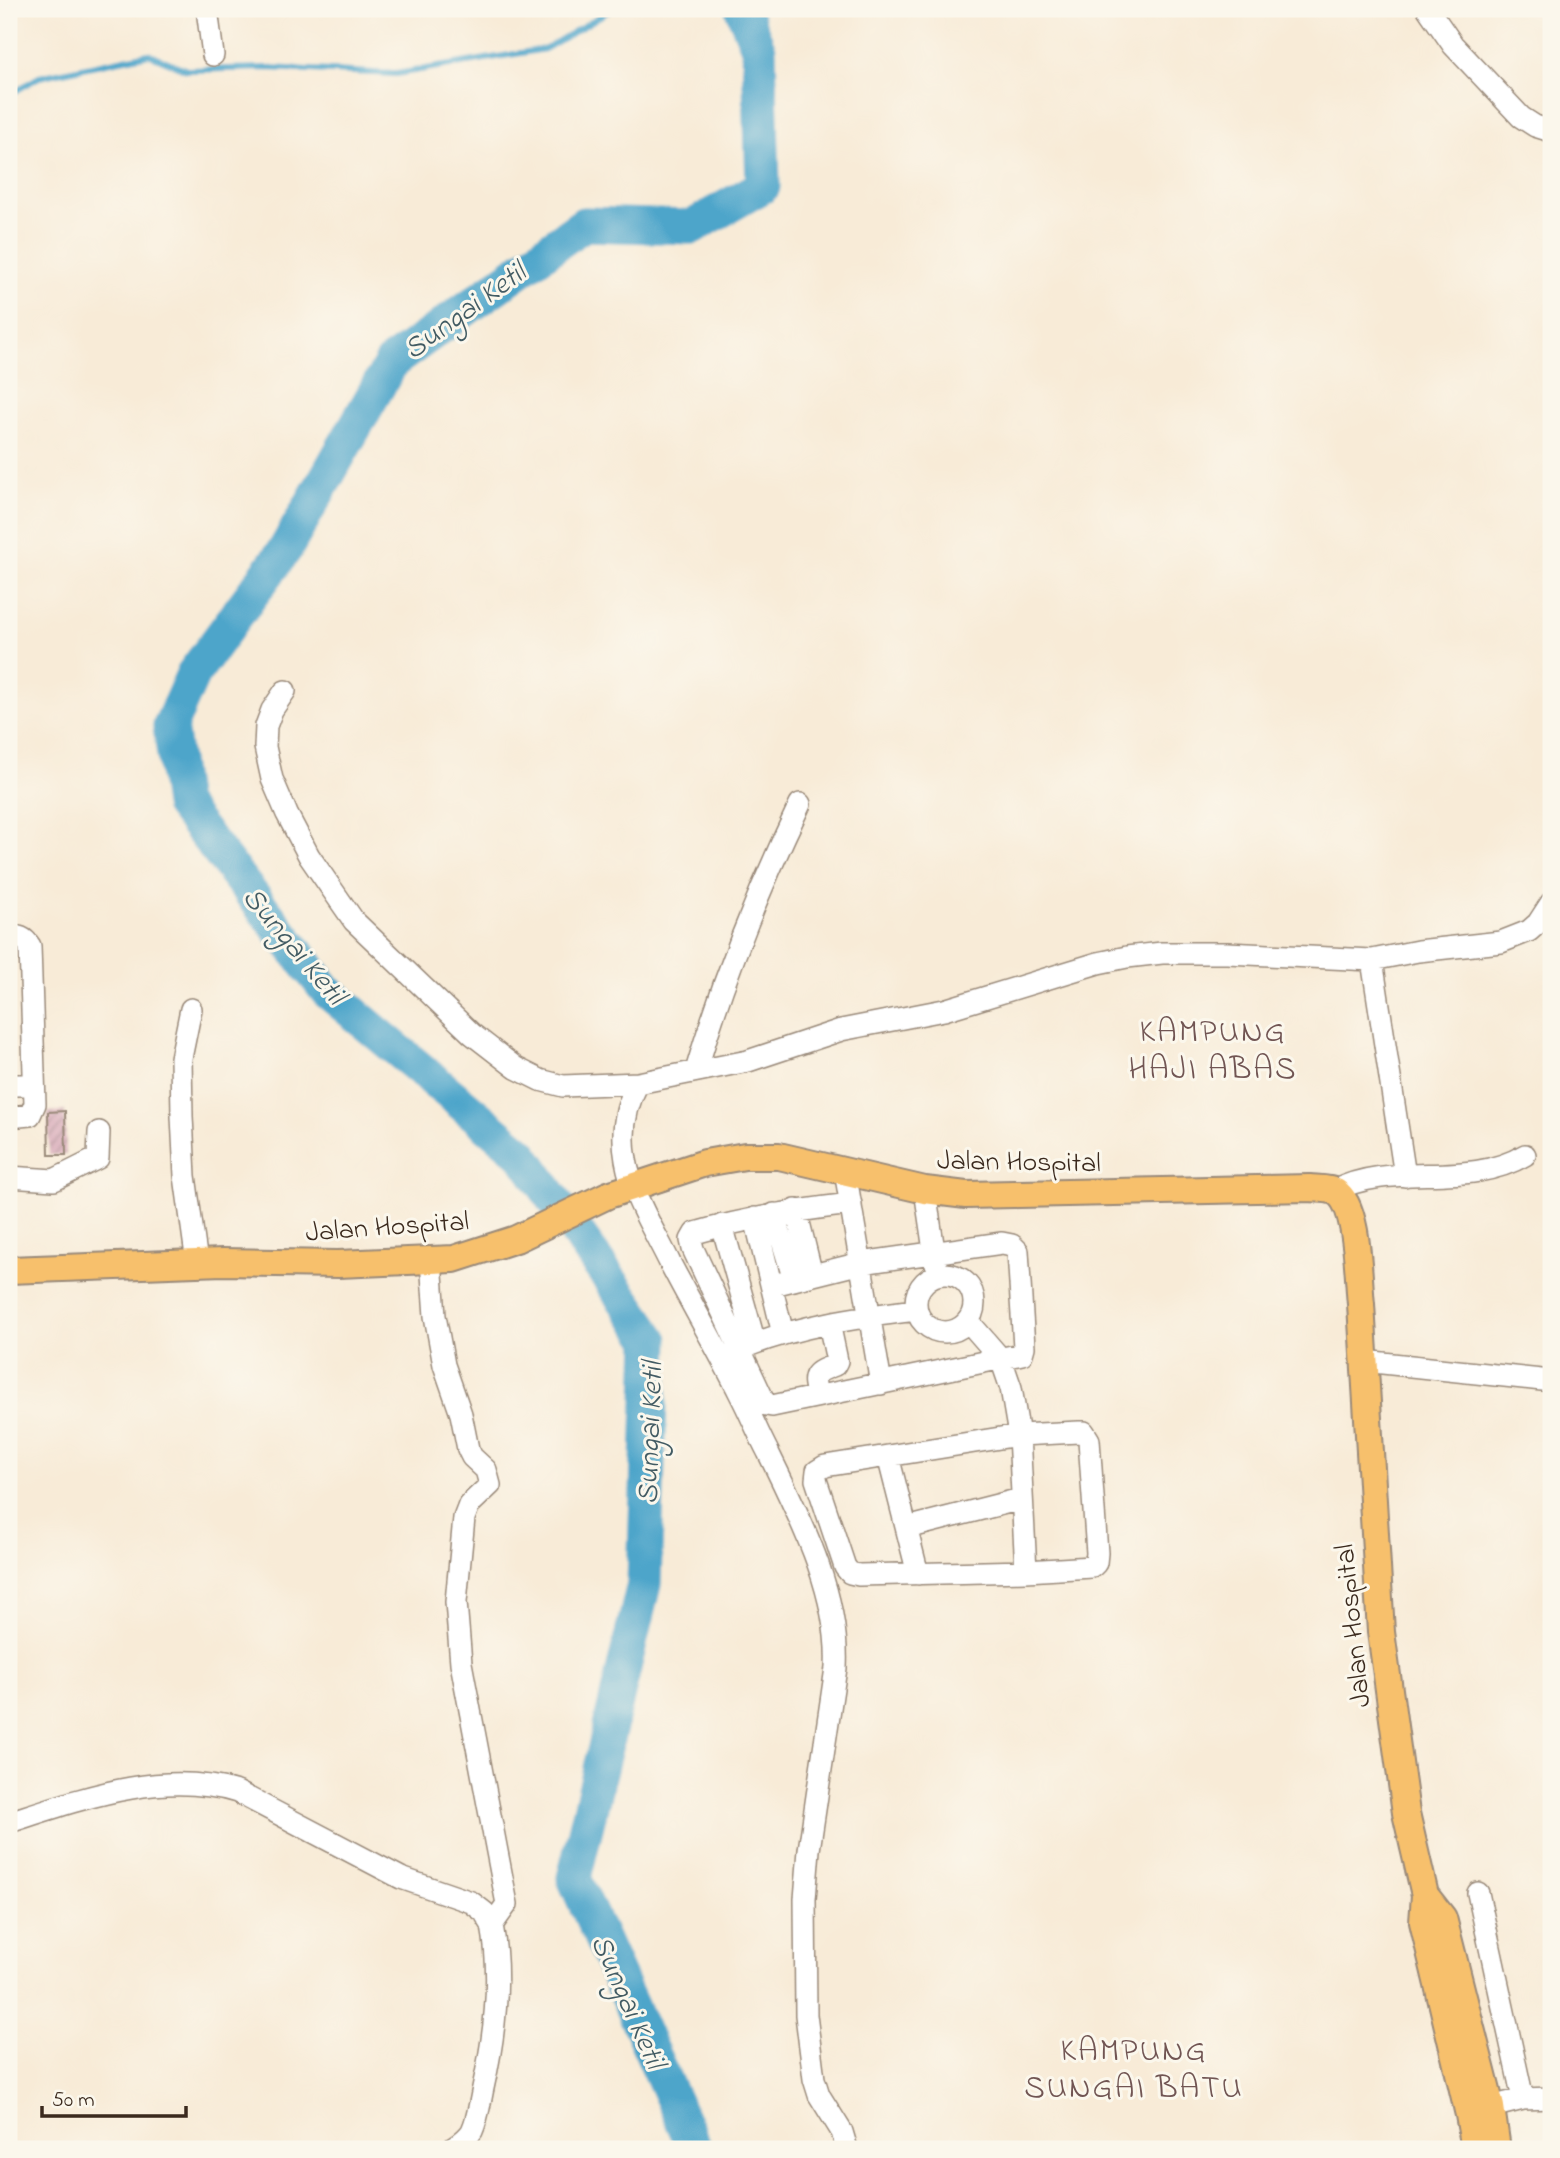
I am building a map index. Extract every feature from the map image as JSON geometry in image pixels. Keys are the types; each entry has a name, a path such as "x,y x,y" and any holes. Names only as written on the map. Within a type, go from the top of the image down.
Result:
{"main road":[{"name":"Jalan Hospital","path":"9,1270 197,1263 338,1264 454,1259 516,1239 608,1195 705,1163 745,1156 779,1156 925,1190 967,1195 1309,1188 1334,1191 1345,1199 1352,1222 1361,1304 1381,1632 1406,1813 1426,1895 1423,1922 1460,2076 1482,2149"},
{"name":"Jalan Hospital","path":"1426,1895 1443,1918 1491,2107"},
{"path":"1460,2076 1470,2091 1491,2107 1481,2124 1482,2149"}],"street":[{"path":"207,9 213,55"},
{"path":"1428,9 1453,46 1521,117 1535,126 1551,131"},
{"path":"285,691 272,710 266,726 265,747 272,779 286,814 309,856 354,920 472,1034 516,1068 540,1080 563,1086 638,1083 748,1061 841,1030 944,1010 1098,963 1128,957 1162,953 1227,953 1372,960 1418,951 1501,942 1519,937 1538,923 1551,903"},
{"path":"696,1071 715,1006 746,924 800,804"},
{"path":"9,936 26,939 30,946 34,1085 33,1111 24,1117 9,1117"},
{"path":"1372,960 1405,1176"},
{"path":"191,1009 181,1058 182,1116 186,1176 197,1263"},
{"path":"638,1083 629,1099 625,1121 626,1161 633,1187 793,1502 828,1594 837,1645 804,1899 806,2015 814,2079 819,2095 842,2132 848,2149"},
{"path":"9,1085 34,1085"},
{"path":"9,1177 54,1180 98,1158 99,1132"},
{"path":"1334,1191 1360,1180 1478,1173 1510,1164 1525,1155"},
{"path":"845,1171 881,1384"},
{"path":"925,1190 937,1276"},
{"path":"747,1346 691,1240 695,1233 796,1210 851,1204"},
{"path":"783,1334 793,1280 796,1210"},
{"path":"765,1216 793,1280"},
{"path":"722,1225 747,1346 766,1405 772,1406 1022,1354 1024,1347 1018,1251 1012,1245 1002,1243 935,1251 861,1263 793,1280"},
{"path":"431,1260 435,1317 444,1365 461,1414 468,1450 490,1477 490,1485 468,1505 464,1518 456,1602 461,1663 477,1759 507,1904 492,1925"},
{"path":"949,1275 961,1279 974,1298 974,1310 968,1321 958,1329 946,1332 933,1329 923,1322 917,1310 920,1289 937,1276 949,1275"},
{"path":"747,1346 783,1334 829,1324 917,1310"},
{"path":"968,1321 1001,1359 1012,1388 1019,1435 1026,1571"},
{"path":"818,1396 813,1381 815,1376 818,1371 835,1366 837,1361 829,1324"},
{"path":"1364,1361 1551,1381"},
{"path":"1079,1432 1087,1434 1097,1553 1096,1563 1092,1567 859,1576 850,1573 845,1567 816,1480 817,1471 825,1466 1019,1435 1079,1432"},
{"path":"888,1455 918,1574"},
{"path":"906,1528 1021,1499"},
{"path":"9,1822 99,1794 139,1787 214,1785 237,1792 401,1878 471,1902 484,1912 492,1925 497,1964 490,2056 471,2131 452,2149"},
{"path":"1478,1893 1523,2099"},
{"path":"1491,2107 1523,2099 1551,2098"}],"building":[{"path":"65,1111 66,1155 49,1155 48,1112"}],"waterway":[{"path":"9,95 39,77 149,54 187,70 267,68 396,74 545,49 612,9"},
{"name":"Sungai Ketil","path":"695,2149 574,1878 644,1584 652,1340 522,1154 327,991 181,804 170,726 193,674 286,548 392,362 584,224 692,227 763,186 759,50 742,9"}],"district":[{"name":"KAMPUNG HAJI ABAS","path":"1213,1048"},
{"name":"KAMPUNG SUNGAI BATU","path":"1134,2068"}]}
